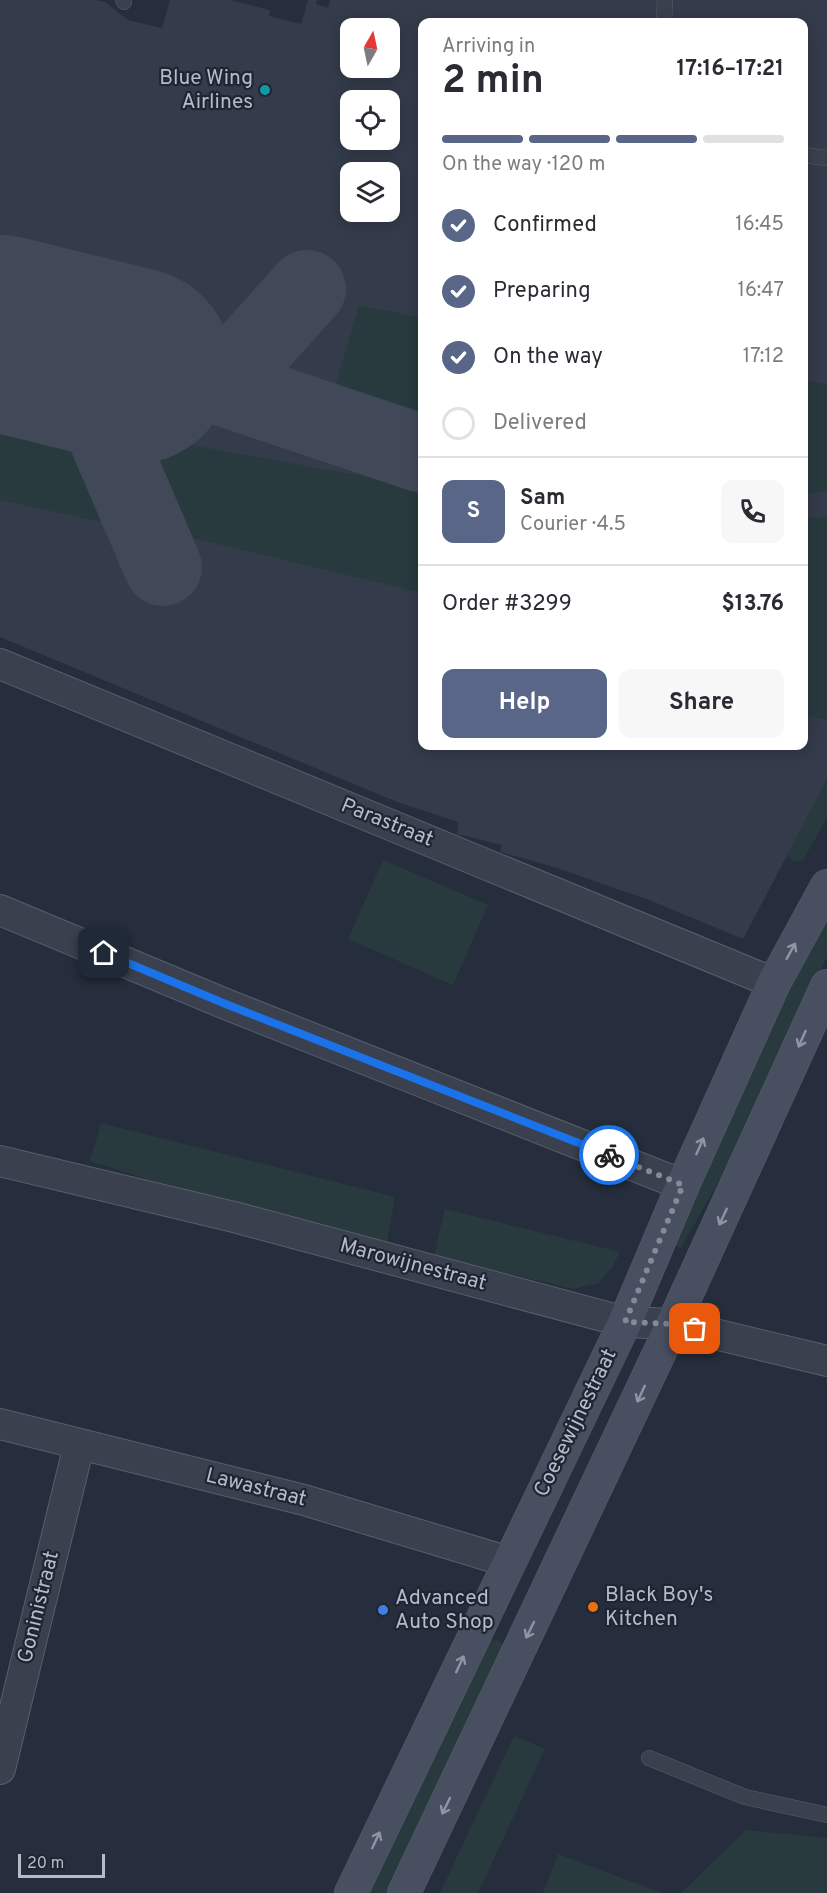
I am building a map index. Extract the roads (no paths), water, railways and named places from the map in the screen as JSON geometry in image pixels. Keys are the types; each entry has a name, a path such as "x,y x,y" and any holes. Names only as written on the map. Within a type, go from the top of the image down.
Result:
{"main road":[{"name":"Coesewijnestraat","path":"351,1893 625,1322 683,1185 774,982 827,886"},
{"path":"404,1893 673,1324 827,986"}],"street":[{"name":"Parastraat","path":"0,664 774,982"},
{"path":"0,910 228,1005 683,1185"},
{"name":"Marowijnestraat","path":"0,1161 234,1216 625,1322 673,1324 827,1361"},
{"name":"Lawastraat","path":"0,1424 304,1500 509,1562"},
{"name":"Goninistraat","path":"0,1769 7,1711 79,1444"}],"lane":[{"path":"664,18 665,0"},
{"path":"808,156 827,158"},
{"path":"650,1758 745,1797 827,1815"}],"place":[{"name":"Blue Wing Airlines","path":"265,90"},
{"name":"Black Boy's Kitchen","path":"593,1607"},
{"name":"Advanced Auto Shop","path":"383,1610"}]}
